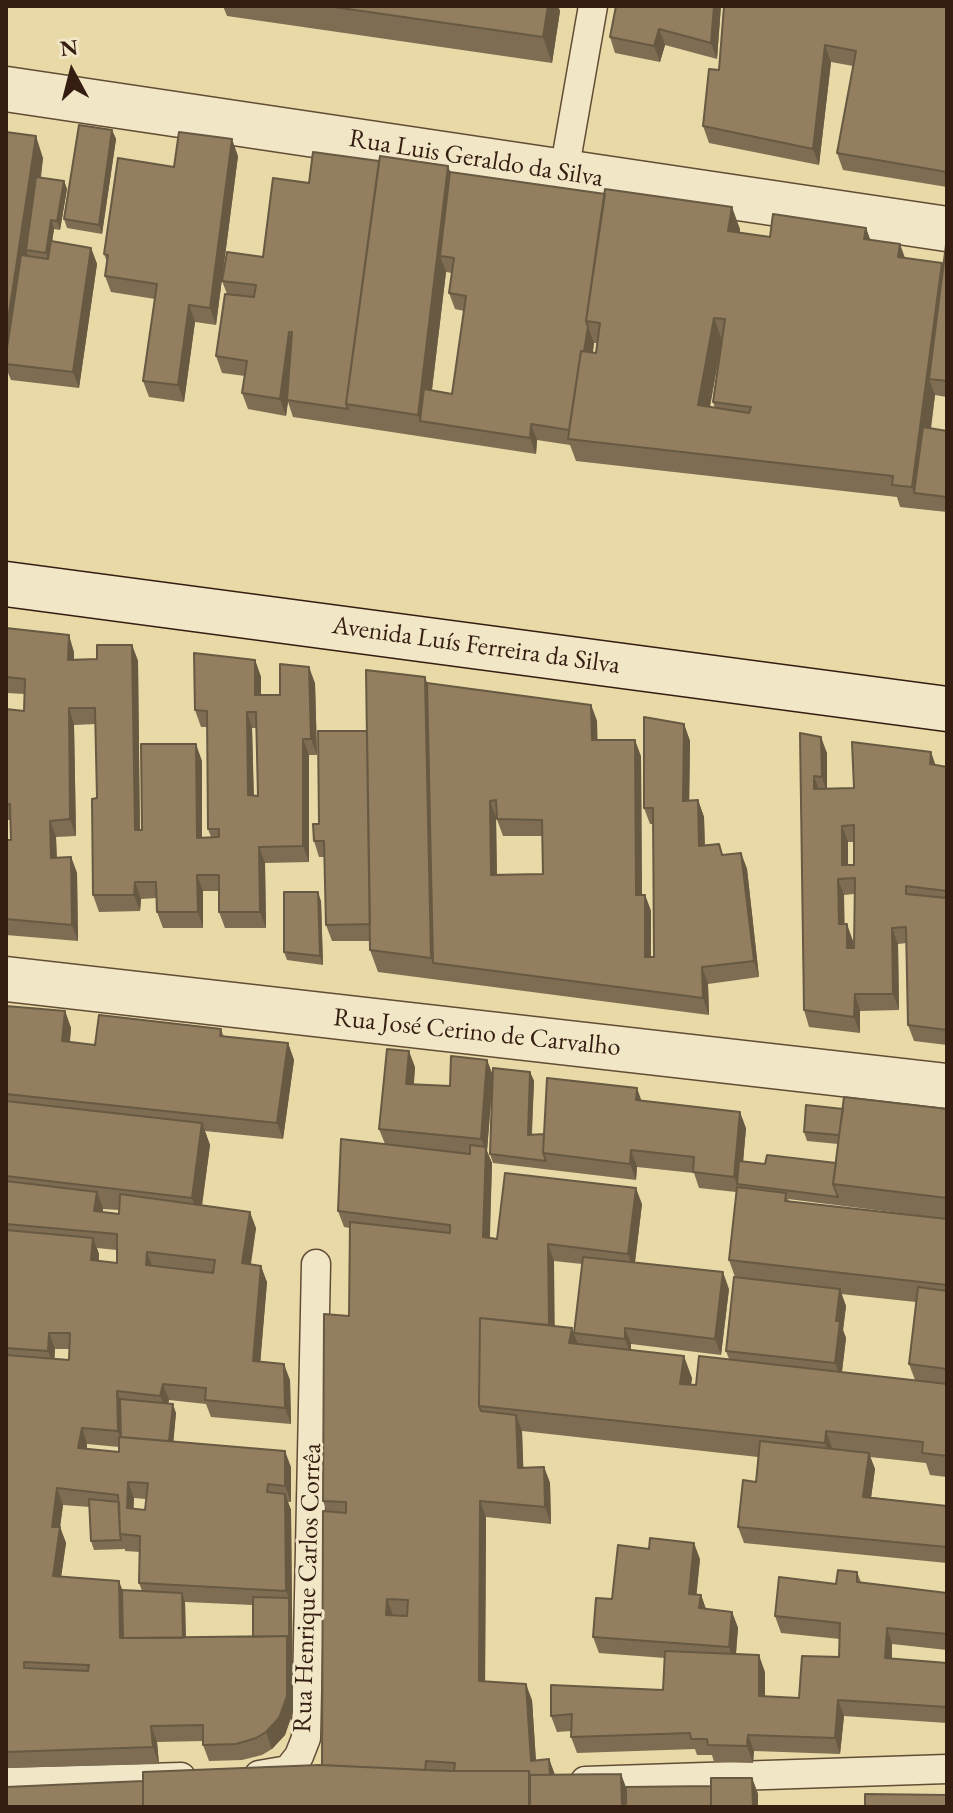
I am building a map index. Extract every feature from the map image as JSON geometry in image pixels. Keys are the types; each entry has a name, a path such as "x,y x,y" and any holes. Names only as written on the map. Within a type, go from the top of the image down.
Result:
{"street":[{"name":"Rua Luis Geraldo da Silva","path":"6,89 947,229"},
{"name":"Avenida Luís Ferreira da Silva","path":"6,584 947,709"},
{"name":"Rua José Cerino de Carvalho","path":"6,979 947,1086"}],"lane":[{"path":"564,172 593,6"},
{"name":"Rua Henrique Carlos Corrêa","path":"240,1776 271,1775 288,1770 299,1756 306,1738 316,1264"},
{"path":"577,1781 947,1769"},
{"path":"6,1782 208,1777"}],"building":[{"path":"327,6 548,6 543,37"},
{"path":"616,6 714,6 711,43 659,29 654,46 610,37"},
{"path":"724,6 947,6 947,172 837,153 856,51 825,45 813,149 703,126 709,69 719,70"},
{"path":"79,125 112,130 99,225 64,219"},
{"path":"6,132 36,136 6,333"},
{"path":"179,132 232,139 210,308 189,305 178,385 143,381 157,284 105,276 108,255 104,254 118,158 174,167"},
{"path":"313,152 379,161 346,404 348,409 287,400 292,332 289,332 280,399 242,393 247,361 216,356 225,294 254,297 256,285 222,281 227,252 263,257 273,178 309,183"},
{"path":"380,156 448,166 418,415 346,404"},
{"path":"450,172 605,194 586,321 588,327 584,351 581,351 569,430 531,424 530,438 420,421 424,389 452,394 466,296 449,293 454,258 440,256"},
{"path":"36,177 64,181 57,221 51,220 46,253 26,250"},
{"path":"605,189 732,207 728,231 770,237 773,214 866,228 864,239 900,244 898,257 942,263 912,487 892,485 893,476 568,439 581,351 596,353 600,323 586,321","holes":["714,318 725,319 713,402 751,407 749,413 698,405"]},
{"path":"51,241 91,248 73,372 6,364 21,255 48,259"},
{"path":"947,245 947,381 929,379"},
{"path":"923,427 947,431 947,497 914,493"},
{"path":"6,628 69,635 68,660 97,659 97,645 132,645 135,830 142,830 141,744 196,744 197,838 219,837 219,829 208,829 207,711 195,710 194,653 255,660 255,695 280,695 280,664 309,667 311,739 303,739 303,846 259,847 260,912 219,912 219,875 197,875 198,912 157,912 156,882 135,882 134,895 93,895 92,799 97,798 95,708 69,708 70,819 50,821 51,858 71,857 72,925 6,919 6,840 11,840 10,804 6,804 6,709 24,711 25,679 6,677","holes":["247,712 256,712 258,796 248,795"]},
{"path":"366,670 425,677 431,958 370,950"},
{"path":"427,683 591,705 592,740 635,740 636,895 645,895 645,957 654,957 653,808 644,808 644,717 684,724 683,801 698,800 699,846 719,844 722,855 741,853 754,961 702,967 703,998 433,963","holes":["496,800 497,819 542,820 543,874 491,875 490,801"]},
{"path":"318,731 367,731 370,924 326,925 324,841 314,841 313,824 319,824"},
{"path":"800,733 821,737 822,777 814,776 814,789 854,788 852,742 931,752 930,764 947,767 947,891 906,886 906,894 947,898 947,1030 908,1025 906,927 892,928 893,994 855,994 854,1017 804,1010","holes":["854,825 854,865 842,865 842,826","855,878 854,948 847,948 847,924 839,924 838,879"]},
{"path":"284,892 318,892 320,956 284,952"},
{"path":"6,1006 65,1011 62,1041 95,1045 99,1015 221,1029 220,1036 288,1043 277,1123 6,1094"},
{"path":"387,1049 409,1051 406,1084 450,1086 451,1056 487,1060 481,1139 379,1129"},
{"path":"493,1068 530,1072 528,1135 544,1134 543,1153 546,1161 490,1154"},
{"path":"547,1078 637,1088 636,1100 740,1112 734,1177 693,1172 694,1157 631,1150 630,1164 543,1153"},
{"path":"844,1097 947,1109 947,1198 833,1184"},
{"path":"6,1101 202,1123 192,1198 6,1176"},
{"path":"806,1105 843,1109 839,1135 804,1132"},
{"path":"341,1139 470,1154 470,1145 486,1147 483,1237 497,1239 505,1173 636,1188 628,1254 548,1244 549,1325 480,1318 479,1406 481,1411 516,1415 518,1468 544,1467 545,1507 480,1501 479,1681 526,1684 531,1761 549,1759 550,1775 530,1775 529,1771 454,1771 455,1763 426,1761 425,1770 322,1765 323,1511 346,1513 346,1502 323,1501 324,1314 349,1316 350,1222 450,1233 450,1225 338,1211","holes":["387,1599 408,1600 407,1616 386,1615"]},
{"path":"767,1155 836,1163 833,1184 838,1197 737,1184 739,1161 765,1164"},
{"path":"6,1181 97,1192 94,1211 119,1214 120,1194 250,1212 242,1263 261,1266 253,1361 284,1364 285,1408 205,1400 206,1388 163,1384 160,1396 117,1391 118,1431 82,1428 78,1448 119,1452 119,1437 285,1451 285,1486 268,1484 267,1492 285,1494 286,1591 139,1583 140,1536 120,1534 118,1495 57,1488 52,1527 60,1527 53,1576 119,1581 120,1638 287,1636 287,1696 279,1718 256,1738 236,1744 203,1745 203,1725 151,1726 153,1747 6,1752 6,1355 69,1360 70,1333 49,1333 48,1351 6,1348 6,1230 93,1238 91,1260 117,1263 117,1234 6,1224","holes":["147,1252 215,1260 213,1273 146,1265","128,1482 148,1483 145,1510 127,1508","24,1662 89,1665 88,1671 24,1668"]},
{"path":"737,1187 786,1193 785,1201 947,1219 947,1285 729,1260"},
{"path":"583,1257 723,1272 715,1339 625,1328 625,1339 574,1333"},
{"path":"734,1277 840,1289 835,1363 726,1351"},
{"path":"918,1287 947,1291 947,1369 909,1364"},
{"path":"480,1318 572,1328 569,1343 684,1356 680,1384 696,1385 699,1356 947,1384 947,1456 922,1453 923,1442 826,1431 825,1443 479,1406"},
{"path":"120,1399 173,1404 169,1441 121,1437"},
{"path":"760,1441 869,1453 863,1497 947,1506 947,1547 738,1527 743,1480 756,1482"},
{"path":"89,1499 119,1502 121,1540 91,1541"},
{"path":"650,1538 694,1543 689,1594 701,1595 699,1608 732,1612 729,1647 593,1637 596,1598 612,1599 618,1545 649,1549"},
{"path":"838,1570 857,1572 857,1582 947,1593 947,1634 887,1628 885,1658 947,1663 947,1707 838,1700 835,1738 748,1735 747,1746 708,1745 707,1739 691,1739 690,1733 571,1737 572,1714 551,1716 551,1685 663,1690 665,1651 759,1655 759,1696 799,1698 802,1656 839,1657 840,1623 775,1616 779,1577 836,1584"},
{"path":"122,1590 182,1593 183,1638 123,1638"},
{"path":"253,1597 289,1598 289,1644 287,1636 253,1637"},
{"path":"319,1765 529,1771 529,1807 143,1807 143,1772"},
{"path":"621,1774 622,1807 530,1807 530,1775"},
{"path":"711,1778 752,1778 753,1807 711,1807"},
{"path":"143,1781 143,1807 6,1807 6,1787"},
{"path":"711,1786 711,1807 626,1807 626,1787"},
{"path":"865,1794 947,1795 947,1807 865,1807"}]}
